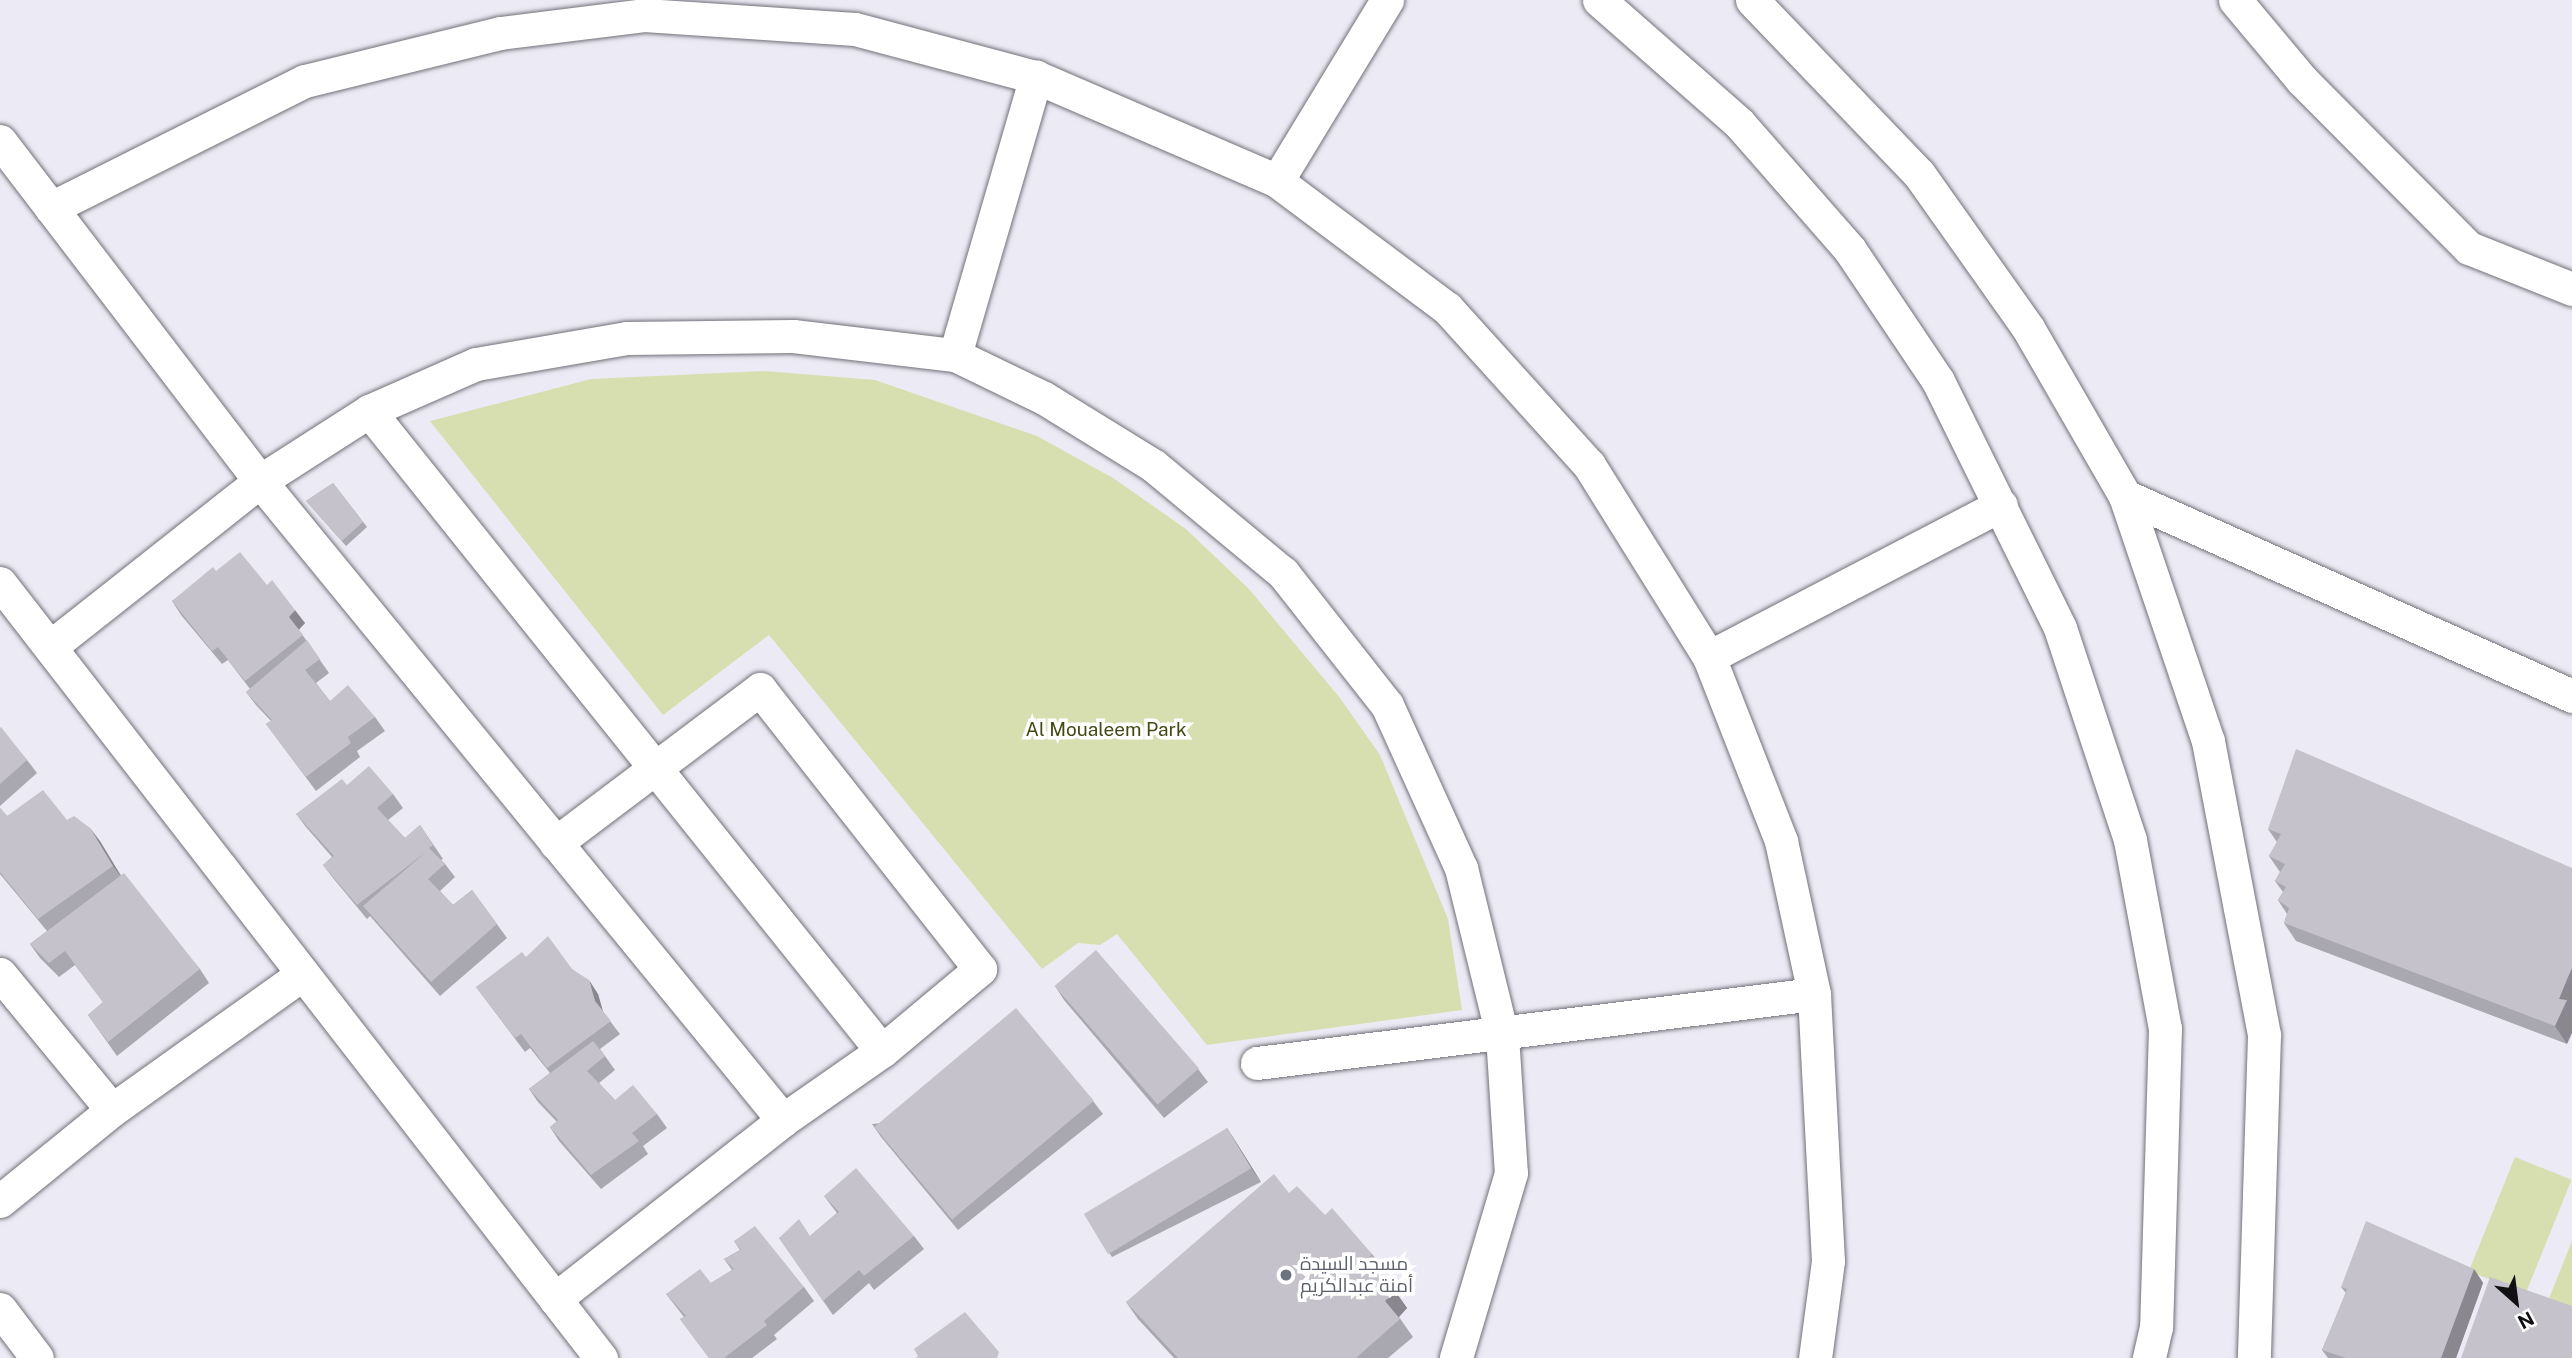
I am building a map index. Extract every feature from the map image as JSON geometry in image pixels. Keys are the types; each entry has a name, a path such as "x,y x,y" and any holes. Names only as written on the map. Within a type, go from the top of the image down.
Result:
{"street":[{"path":"1277,181 1387,0"},
{"path":"1599,0 1739,123 1850,250 1937,381 2060,628 2130,840 2165,1028 2155,1326 2149,1358"},
{"path":"1752,0 1919,174 2028,328 2125,496 2208,741 2264,1035 2254,1358"},
{"path":"2235,0 2302,80 2469,248 2572,289"},
{"path":"51,208 305,81 500,33 643,8 855,29 1035,77 1277,181 1447,308 1588,465 1709,657 1781,841 1814,994 1828,1261 1815,1358"},
{"path":"955,355 1035,77"},
{"path":"0,141 260,481 783,1120"},
{"path":"50,647 260,481 369,411 476,364 627,338 793,336 955,355 1044,398 1154,466 1292,584 1387,705 1461,868 1502,1035 1511,1173 1456,1358"},
{"path":"369,411 883,1051"},
{"path":"2125,496 2572,696"},
{"path":"1709,657 2001,505"},
{"path":"0,583 601,1358"},
{"path":"555,1298 783,1120 883,1051 980,969 760,689 556,844"},
{"path":"0,974 112,1110"},
{"path":"0,1200 112,1110 303,974"},
{"path":"1257,1063 1502,1035 1814,994"},
{"path":"0,1309 37,1358"}],"green space":[{"name":"Al Moualeem Park","path":"765,371 875,380 1037,436 1113,478 1186,529 1249,589 1340,698 1380,755 1448,919 1462,1010 1207,1045 1117,934 1100,945 1078,943 1042,969 769,635 663,715 430,421 591,379"},
{"path":"2515,1157 2572,1180 2525,1294 2469,1271"},
{"path":"2572,1241 2572,1311 2548,1301"}],"building":[{"path":"333,483 363,522 342,541 306,501"},
{"path":"240,552 267,585 272,580 295,610 289,617 303,635 245,681 218,647 212,651 172,601 213,567 216,571"},
{"path":"307,640 320,659 305,670 330,701 348,685 375,717 348,737 351,743 306,777 266,724 272,720 246,692"},
{"path":"0,728 27,760 0,784"},
{"path":"2296,749 2572,868 2572,967 2559,999 2567,1000 2555,1026 2284,923 2289,908 2278,900 2286,887 2275,881 2285,864 2269,856 2281,834 2268,829"},
{"path":"369,766 393,794 377,808 405,838 420,825 433,845 429,848 445,864 428,879 453,905 472,890 497,924 431,982 363,906 426,852 357,905 323,865 334,856 296,814 342,779 347,785"},
{"path":"43,790 67,820 74,816 90,828 113,866 38,919 0,872 0,808 7,816"},
{"path":"124,873 200,969 108,1042 88,1015 103,1002 65,951 49,963 30,944"},
{"path":"548,936 572,969 589,980 595,1001 611,1021 547,1068 521,1034 515,1038 476,987 522,952 526,957"},
{"path":"1096,950 1199,1068 1157,1105 1054,986"},
{"path":"1016,1008 1094,1101 952,1220 874,1127"},
{"path":"593,1041 605,1056 587,1071 615,1100 633,1085 657,1114 632,1133 639,1141 591,1175 550,1127 558,1120 529,1089"},
{"path":"1227,1128 1251,1168 1108,1254 1084,1214"},
{"path":"856,1168 914,1236 864,1276 859,1270 823,1301 779,1238 799,1219 810,1236 839,1212 824,1196"},
{"name":"مسجد السيدة أمنة عبدالكريم","path":"1274,1174 1289,1193 1297,1186 1325,1215 1332,1208 1372,1254 1366,1261 1395,1291 1385,1301 1400,1319 1356,1358 1178,1358 1126,1302"},
{"path":"2366,1221 2474,1269 2441,1358 2346,1358 2322,1350 2347,1289 2341,1287"},
{"path":"755,1226 804,1287 764,1321 767,1325 724,1358 709,1358 680,1319 686,1316 666,1294 700,1269 711,1283 734,1269 724,1259 741,1250 734,1241"},
{"path":"2490,1277 2572,1306 2572,1358 2461,1358"},
{"path":"965,1312 999,1352 997,1358 916,1358 918,1356 914,1349"}],"place":[{"name":"مسجد السيدة أمنة عبدالكريم","path":"1286,1275"}]}
